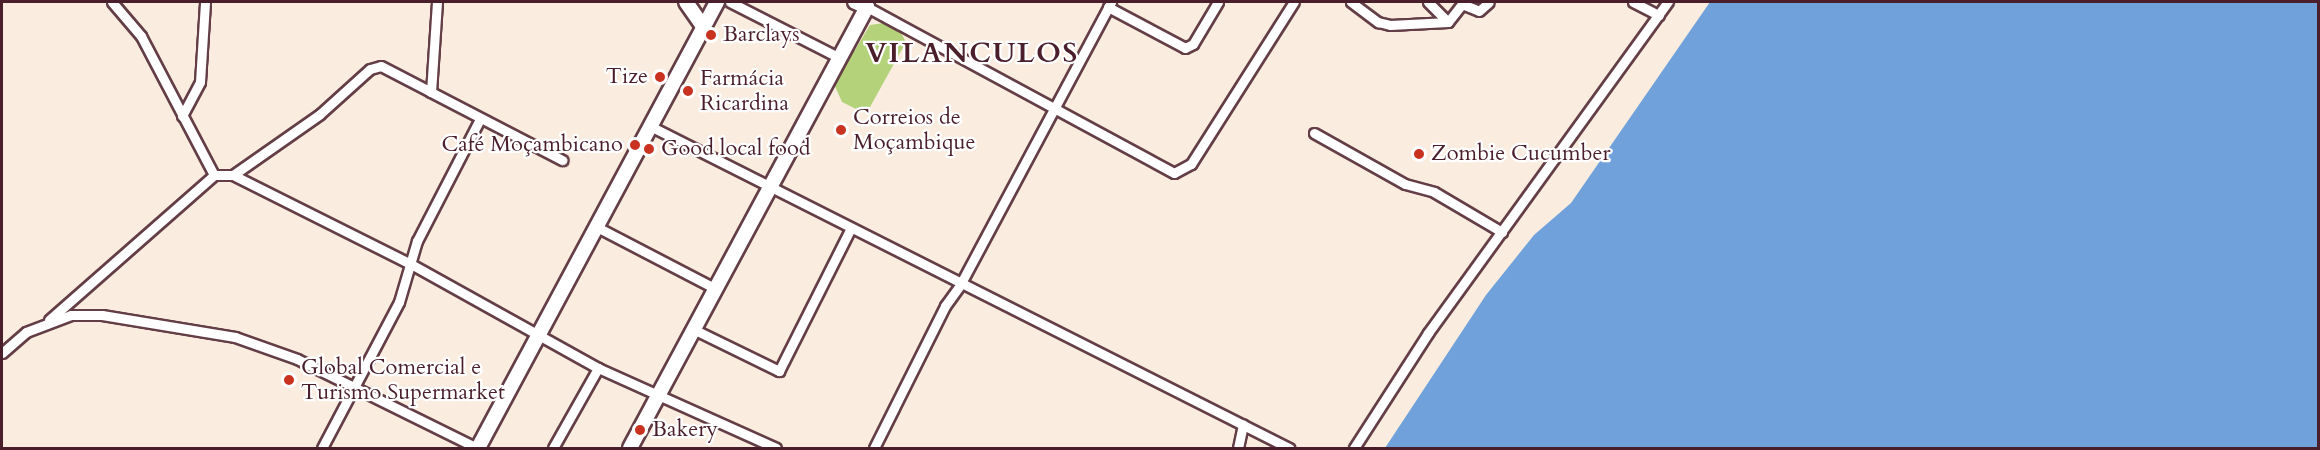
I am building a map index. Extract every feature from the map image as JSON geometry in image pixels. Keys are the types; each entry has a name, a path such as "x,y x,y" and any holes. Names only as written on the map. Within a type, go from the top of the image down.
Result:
{"main road":[{"path":"686,2 703,26"},
{"path":"477,448 717,2"},
{"path":"630,448 838,57 861,4"}],"street":[{"path":"112,2 141,36 214,176"},
{"path":"182,116 200,82 205,2"},
{"path":"431,92 437,2"},
{"path":"730,2 838,57"},
{"path":"874,448 945,306 960,285 1109,4 1185,48 1193,44 1218,2"},
{"path":"861,4 1055,108 1163,170 1182,171 1191,164 1210,136 1294,2"},
{"path":"1351,2 1384,24 1448,22"},
{"path":"1428,2 1448,22"},
{"path":"1448,22 1462,4 1479,11 1489,2"},
{"path":"1633,2 1659,15"},
{"path":"1354,448 1428,333 1668,2"},
{"path":"233,175 320,114 370,69 381,66 562,160"},
{"path":"322,448 399,302 411,264 436,201 480,119"},
{"path":"650,126 960,285 1289,448"},
{"path":"1314,133 1405,184 1434,192 1502,232"},
{"path":"2,353 49,320 214,176 233,175 411,264 598,368 657,397 776,448"},
{"path":"597,227 714,288"},
{"path":"693,329 779,371 851,228"},
{"path":"49,320 71,315 102,315 235,338 297,359 477,448"},
{"path":"553,448 598,368"},
{"path":"1238,448 1243,425"}],"green space":[{"path":"884,23 901,33 906,42 870,107 856,109 842,102 834,84 850,50 855,50 870,25"}],"water":[{"path":"1710,2 2318,2 2318,448 1385,448 1486,295 1534,235 1571,203"}],"place":[{"name":"Barclays","path":"711,35"},
{"name":"Tize","path":"660,77"},
{"name":"Farmácia Ricardina","path":"688,91"},
{"name":"Correios de Moçambique","path":"841,130"},
{"name":"Café Moçambicano","path":"635,145"},
{"name":"Good local food","path":"649,149"},
{"name":"Zombie Cucumber","path":"1419,154"},
{"name":"Global Comercial e Turismo Supermarket","path":"289,380"},
{"name":"Bakery","path":"640,430"}],"district":[{"name":"VILANCULOS","path":"972,53"}]}
